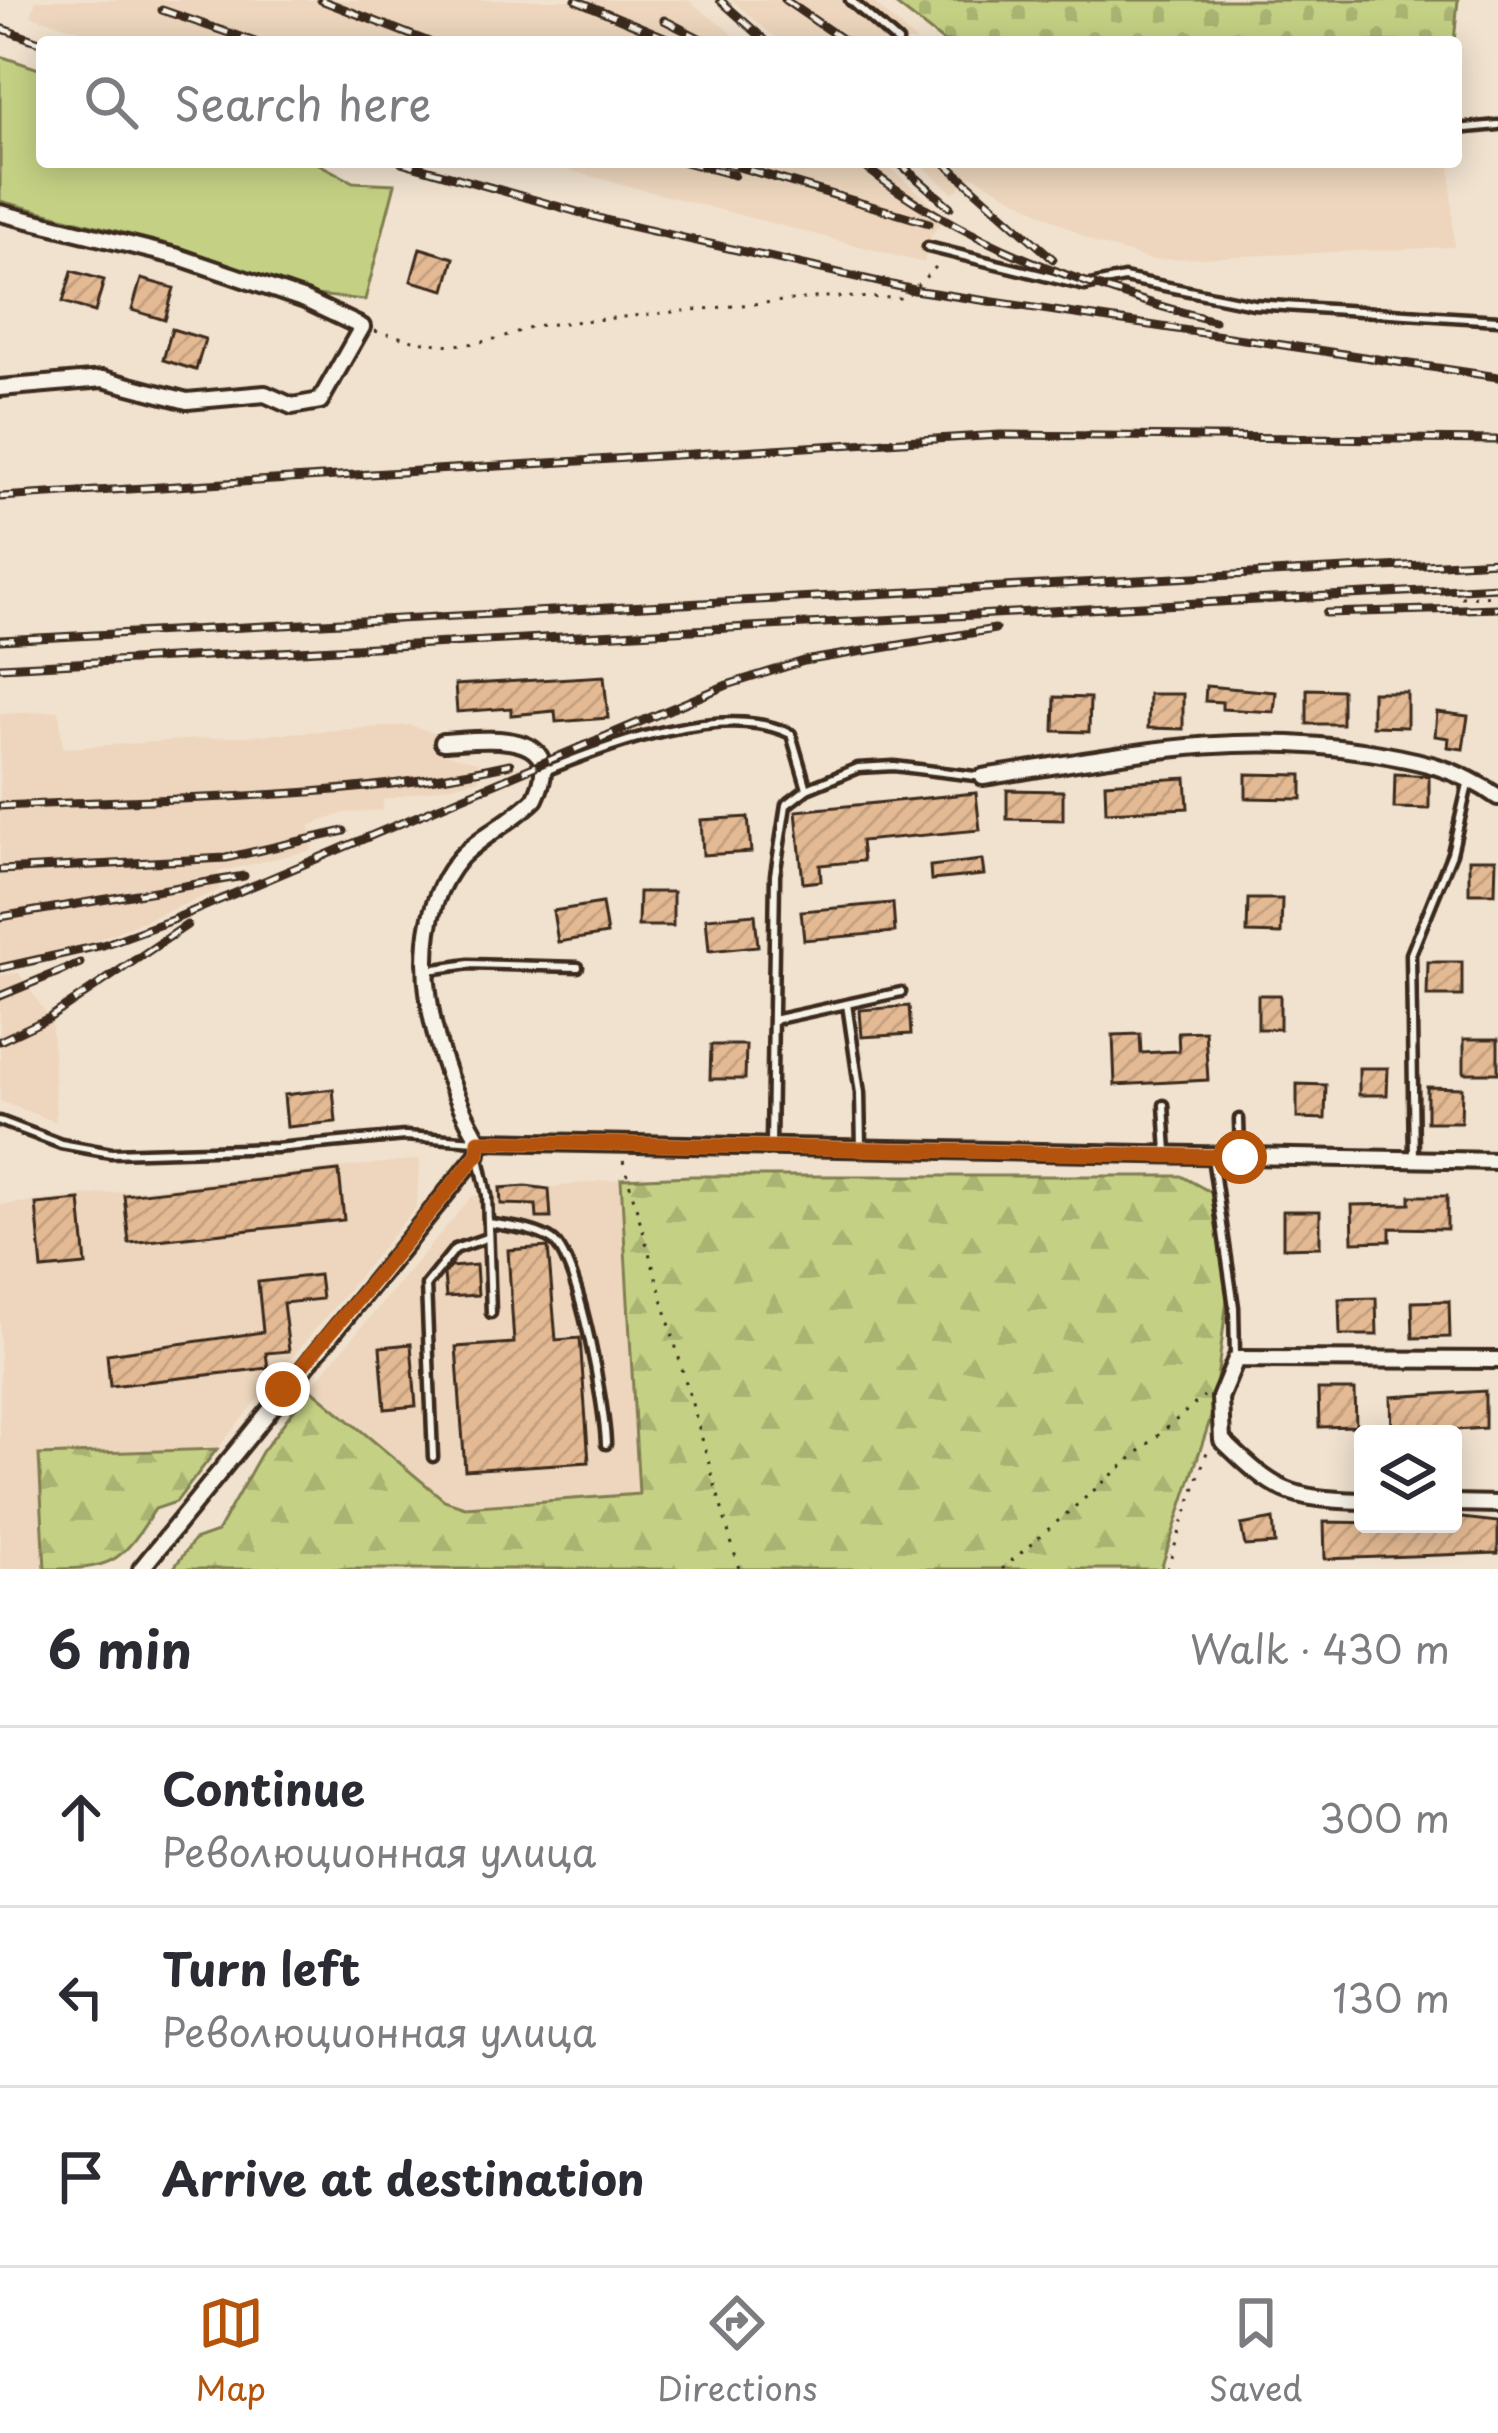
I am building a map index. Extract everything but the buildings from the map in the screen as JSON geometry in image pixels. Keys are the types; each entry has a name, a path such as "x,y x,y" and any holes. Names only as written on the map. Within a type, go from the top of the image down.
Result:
{"street":[{"path":"0,213 179,257 305,300 362,327 320,401 308,406 266,394 187,401 104,379 0,388"},
{"path":"443,742 512,738 527,744 541,772 535,799 463,856 442,885 432,912 429,970 448,1077 479,1148"},
{"path":"982,777 1181,745 1282,739 1425,761 1470,776 1498,797"},
{"path":"141,1569 479,1148 618,1143 1498,1161"},
{"path":"1354,1501 1300,1500 1258,1474 1222,1440 1221,1410 1236,1359 1498,1360"},
{"path":"1462,1503 1498,1504"}],"lane":[{"path":"850,0 891,36"},
{"path":"1462,128 1498,125"},
{"path":"928,248 1085,286 1124,278 1253,304 1498,320"},
{"path":"541,772 628,740 760,722 791,734 807,789"},
{"path":"771,1145 778,852 785,806 807,789 858,768 893,766 982,777"},
{"path":"1414,1160 1411,954 1452,854 1470,776"},
{"path":"429,970 469,964 578,967"},
{"path":"773,1020 901,992"},
{"path":"847,1004 860,1093 861,1148"},
{"path":"1164,1105 1167,1156"},
{"path":"1239,1119 1240,1157"},
{"path":"0,1121 61,1144 111,1153 276,1148 406,1136 479,1148 489,1223 490,1313"},
{"path":"1212,1156 1234,1307 1236,1359"},
{"path":"489,1223 536,1232 564,1253 604,1396 606,1444"},
{"path":"433,1457 426,1285 455,1249 487,1238"}],"path":[{"path":"362,327 442,347 497,340 533,326 823,296 904,298 950,253"},
{"path":"1462,597 1498,595"},
{"path":"618,1143 739,1569"},
{"path":"1002,1569 1229,1376"},
{"path":"1167,1569 1221,1410"}],"shaded area":[{"path":"36,0 688,0 735,36 100,36 31,16"},
{"path":"732,0 871,0 910,36 773,36"},
{"path":"560,168 890,168 946,216 931,236 924,263"},
{"path":"925,168 1450,168 1454,247 1151,260 1096,243 973,176 953,193"},
{"path":"59,711 63,748 410,725 439,735 445,754 477,762 479,780 383,800 383,810 345,813 310,825 312,850 218,872 220,890 90,943 0,964 0,714"},
{"path":"19,973 52,1022 56,1122 0,1101 0,975"},
{"path":"420,1159 416,1207 217,1449 40,1455 45,1569 0,1569 0,1205"},
{"path":"621,1179 639,1494 465,1507 444,1500 310,1388 472,1196"}],"green space":[{"path":"890,0 1458,0 1455,36 936,36"},
{"path":"0,56 36,68 36,168 326,168 353,182 395,184 365,300 305,294 182,248 0,201"},
{"path":"1181,1176 1214,1194 1228,1292 1213,1411 1161,1569 173,1569 194,1540 217,1532 262,1452 310,1388 444,1500 465,1507 639,1494 621,1179"},
{"path":"217,1449 176,1502 155,1509 122,1553 85,1568 45,1569 39,1455"}],"railway":[{"path":"321,0 414,36"},
{"path":"576,0 662,36"},
{"path":"720,0 760,36"},
{"path":"785,0 837,36"},
{"path":"162,10 238,36"},
{"path":"664,20 695,36"},
{"path":"0,28 36,41"},
{"path":"422,168 613,222 914,290 1498,377"},
{"path":"708,168 734,175"},
{"path":"742,168 929,223"},
{"path":"867,168 940,216 1027,260 1214,321"},
{"path":"905,168 950,207"},
{"path":"951,168 1053,259"},
{"path":"0,497 1000,435 1498,440"},
{"path":"0,640 1498,561"},
{"path":"0,667 1498,587"},
{"path":"1326,613 1498,608"},
{"path":"0,968 103,945 172,920 727,685 804,661 995,629"},
{"path":"0,806 321,791 510,764"},
{"path":"0,870 226,858 344,831"},
{"path":"0,917 244,876"},
{"path":"0,1041 49,1018 187,925"},
{"path":"0,996 80,963"}],"route":[{"path":"283,1389 464,1172 478,1154 479,1141 1240,1157"}]}
